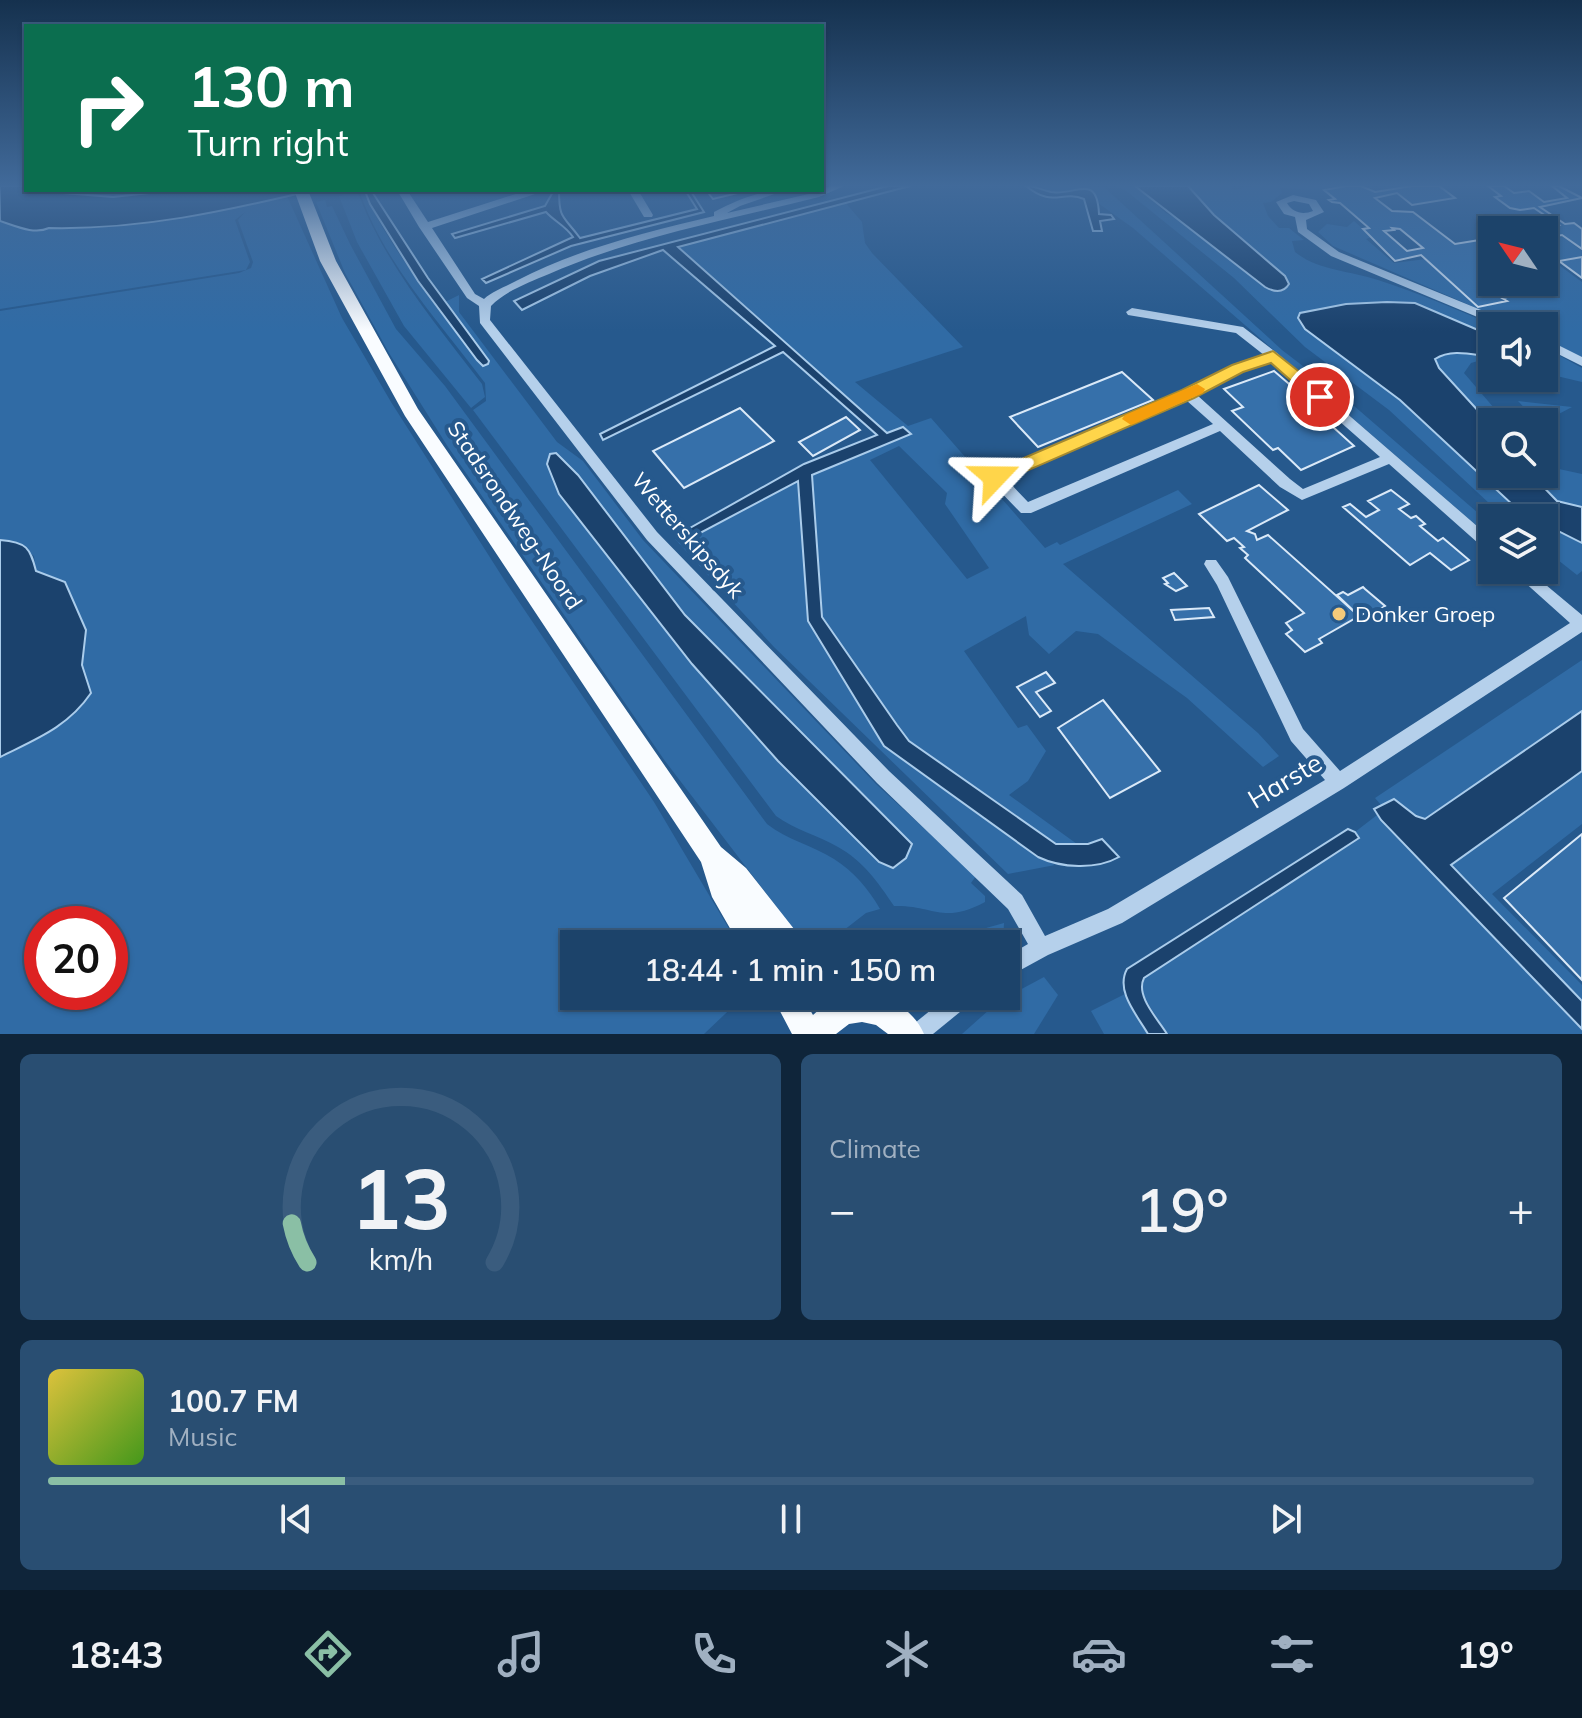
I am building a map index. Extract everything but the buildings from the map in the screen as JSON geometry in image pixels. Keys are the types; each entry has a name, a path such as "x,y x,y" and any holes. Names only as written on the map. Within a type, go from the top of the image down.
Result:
{"main road":[{"name":"Stadsrondweg-Noord","path":"319,234 335,273 411,412 712,856 737,877 777,930"},
{"name":"Stadsrondweg-Noord","path":"712,856 721,888 746,930"},
{"path":"794,1010 808,1034"},
{"path":"816,1034 833,1010"},
{"path":"878,1010 889,1015 909,1034"}],"street":[{"path":"429,234 471,296 485,305 500,293 584,254 660,234"},
{"path":"1308,234 1335,254 1478,313"},
{"name":"Wetterskipsdyk","path":"485,305 484,320 652,536 883,777 1015,902 1041,948"},
{"path":"1132,312 1239,330 1478,535"},
{"path":"1558,349 1582,362"},
{"path":"1222,425 1026,509 995,477 1188,394 1237,368 1273,356"},
{"path":"1188,394 1302,495 1391,458"},
{"path":"1211,564 1223,581 1297,735 1338,782"},
{"path":"1535,584 1582,624"},
{"name":"Harste","path":"1020,960 1115,916 1338,782 1582,624"},
{"path":"917,1034 947,1010"}],"shaded area":[{"path":"0,234 240,234 250,262 246,270 0,309"},
{"path":"243,234 304,234 342,318 391,402 505,581 654,802 730,930 560,930 560,1010 729,1010 704,1034 0,1034 0,757 60,725 91,693 82,665 86,630 65,582 36,571 34,556 13,541 0,540 0,311 239,273 251,268 253,262"},
{"path":"329,234 345,234 396,329 445,386 767,824 841,864 860,881 880,909 866,913 844,930 794,930 665,761 448,447 389,353 345,273"},
{"path":"354,234 377,234 429,315 482,384 485,397 471,408 404,326"},
{"path":"378,234 387,234 434,304 480,364 489,361 445,302 459,295 459,312 557,442 583,461 643,540 876,784 976,876 971,883 985,896 985,902 970,909 948,913 894,906 876,880 855,859 838,847 776,816 473,410 486,401 485,383 414,291","holes":["644,563 685,615 751,683 692,664 637,590"]},
{"path":"389,234 400,234 489,361 488,364 483,366 477,360 418,281"},
{"path":"571,234 580,238 617,234 571,246 486,283 482,279 573,237"},
{"path":"702,234 726,234 678,247 887,433 903,427 911,434 812,475 822,617 909,741 1056,844 1088,844 1102,839 1119,857 1100,864 1078,866 1038,857 884,746 808,621 798,481 687,540 681,533 804,464 877,435 783,352 603,440 600,434 775,346 663,250 590,276 522,310 514,301 599,261"},
{"path":"722,234 864,234 872,253 963,347 855,382 908,426 931,418 1045,548 1057,542 1060,545 1178,490 1192,504 1063,564 1258,733 1279,756 1263,767 1187,698 1098,634 1076,631 1049,654 1029,635 1026,616 964,651 1018,728 1027,725 1046,751 1028,781 1009,795 1077,844 1056,844 909,741 822,617 812,475 910,434 887,433 677,246","holes":["899,446 947,493 945,504 989,568 967,579 870,460"]},
{"path":"1140,234 1156,234 1282,350 1346,399 1478,513 1478,527"},
{"path":"1180,234 1206,234 1285,276 1236,234 1297,234 1304,240 1292,241 1295,252 1313,263 1393,285 1478,319 1478,330 1415,303 1346,304 1301,313 1298,318 1305,329 1400,400 1478,473 1478,488 1495,488 1512,504 1490,504 1389,410 1305,347 1234,278"},
{"path":"1197,234 1236,234 1285,276 1289,284 1278,291 1265,287"},
{"path":"1320,234 1369,234 1372,237 1366,239 1394,263 1426,259 1482,306 1502,302 1502,296 1558,296 1558,264 1582,282 1582,358 1558,345 1558,312 1486,312 1333,246"},
{"path":"1563,237 1582,251 1582,257 1558,263 1558,238"},
{"path":"1415,303 1478,330 1478,355 1455,353 1435,359 1439,368 1478,411 1478,473 1400,400 1305,329 1298,318 1300,313 1346,304"},
{"path":"1444,353 1478,355 1478,361 1471,363 1464,373 1494,408 1478,408 1478,411 1439,368 1435,359"},
{"path":"1558,355 1582,368 1582,382 1558,376"},
{"path":"1518,401 1572,407 1558,414 1558,408 1525,408"},
{"path":"556,453 578,475 685,615 912,844 906,858 893,868 879,862 778,761 692,664 559,494 547,464 550,454"},
{"path":"1558,468 1582,474 1582,507 1557,501 1544,488 1558,488"},
{"path":"798,481 808,621 884,745 1038,857 1055,865 1008,874 774,647 675,539 683,535 687,540"},
{"path":"1495,488 1544,488 1557,501 1582,507 1582,543 1558,531 1558,504 1512,504"},
{"path":"1558,531 1582,543 1582,571 1577,575 1558,560"},
{"path":"0,540 22,545 32,557 36,571 65,582 86,630 82,665 91,693 62,723 0,757"},
{"path":"1582,660 1582,711 1425,819 1394,799 1381,805 1375,798"},
{"path":"1582,711 1582,771 1451,865 1582,1001 1582,1029 1381,820 1374,809 1394,799 1425,819"},
{"path":"1582,771 1582,824 1492,894 1582,985 1582,1001 1451,865"},
{"path":"1377,815 1582,1029 1582,1034 1167,1034 1144,997 1141,985 1144,978 1359,839 1355,832"},
{"path":"1348,829 1359,838 1144,978 1145,1000 1167,1034 1148,1034 1125,994 1127,969"},
{"path":"1004,923 1004,930 979,930"},
{"path":"1044,977 1058,995 1034,1034 962,1034 989,1010 1020,1010 1020,990"},
{"path":"1125,994 1148,1034 1104,1034 1091,1011"}],"slow traffic":[{"path":"1131,419 1197,389"}],"place":[{"name":"Donker Groep","path":"1339,614"}],"route":[{"path":"995,477 1188,394 1237,368 1273,356 1320,397"}]}
